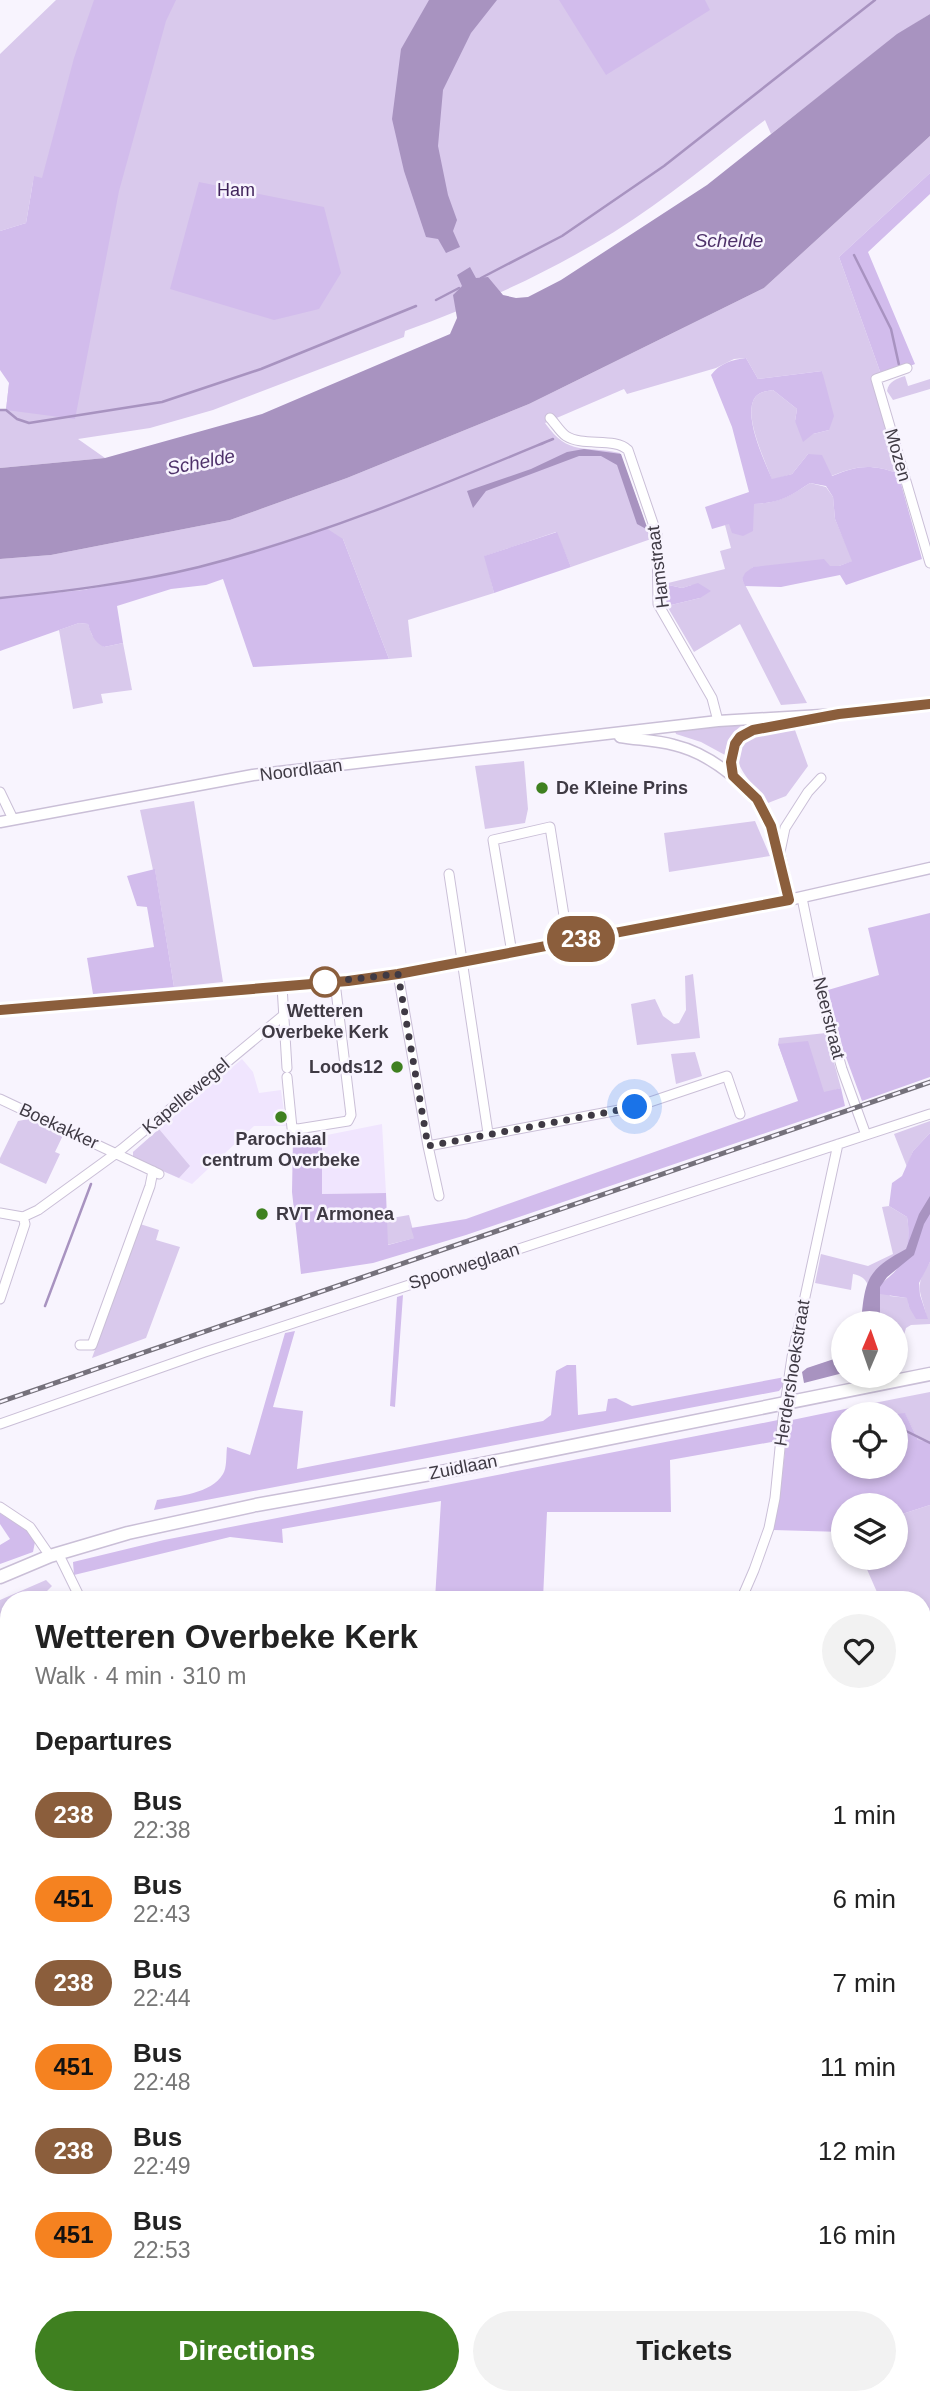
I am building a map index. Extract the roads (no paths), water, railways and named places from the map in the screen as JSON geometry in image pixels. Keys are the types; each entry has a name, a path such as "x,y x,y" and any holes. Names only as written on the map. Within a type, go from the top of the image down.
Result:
{"main road":[{"name":"Zuidlaan","path":"0,1577 54,1554 128,1533 256,1505 447,1471 930,1374"}],"street":[{"name":"Mozen","path":"906,368 876,379 930,563"},
{"name":"Hamstraat","path":"550,418 565,435 580,441 617,444 628,450 657,534 659,604 712,698 718,721"},
{"name":"Noordlaan","path":"0,822 253,775 718,721 929,707"},
{"name":"Noordlaan","path":"733,776 732,752 735,744 747,732 839,714"},
{"name":"Noordlaan","path":"604,735 673,744 693,751 733,776 757,799 771,826 789,900"},
{"path":"779,858 785,828 808,792 821,778"},
{"path":"0,792 13,819"},
{"path":"512,953 493,840 550,827 568,941"},
{"path":"0,1010 335,982 398,974 802,898 930,868"},
{"path":"449,874 488,1133"},
{"name":"Neerstraat","path":"802,898 825,1010 842,1069 866,1135"},
{"path":"398,974 439,1196"},
{"path":"282,986 292,1128 298,1129 342,1124 348,1121 351,1115 335,982"},
{"name":"Kapellewegel","path":"23,1217 38,1210 118,1153 285,1014"},
{"path":"428,1146 635,1107 727,1076 740,1114"},
{"name":"Boekakker","path":"0,1099 118,1153"},
{"name":"Spoorweglaan","path":"0,1424 205,1352 930,1114"},
{"name":"Herdershoekstraat","path":"745,1591 769,1528 779,1469 784,1404 804,1297 838,1144"},
{"path":"80,1345 92,1345 156,1172 131,1162 118,1153"},
{"path":"0,1213 23,1217 25,1224 0,1298"},
{"path":"0,1507 30,1527 54,1554 76,1591"}],"water":[{"path":"429,0 497,0 471,33 443,90 438,146 448,195 457,220 453,231 460,247 446,253 438,239 426,237 404,171 392,119 401,49"},
{"name":"Schelde","path":"930,14 930,136 764,288 529,404 347,478 230,520 51,555 0,559 0,468 105,458 262,414 450,334 457,318 453,295 462,286 457,275 470,267 476,278 488,277 503,295 528,297 561,280 707,185 897,34"},
{"path":"584,449 621,454 648,530 637,524 617,465 601,456 579,456 486,491 473,508 467,491 531,469 567,452"},
{"path":"930,1196 930,1214 914,1255 887,1277 880,1287 880,1311 862,1311 870,1277 883,1263 906,1249 919,1214"},
{"path":"831,1360 831,1376 804,1383 802,1372"}],"waterway":[{"path":"481,278 562,236 664,166 875,0"},
{"path":"854,255 891,329 899,365"},
{"path":"436,300 459,288"},
{"path":"0,410 6,410 17,419 29,423 162,402 261,369 416,306"},
{"path":"0,598 150,578 244,555 334,526 553,439"},
{"path":"45,1306 91,1184"},
{"path":"908,1432 930,1443"}],"railway":[{"path":"0,1402 930,1082"}],"place":[{"name":"De Kleine Prins","path":"542,788"},
{"name":"Wetteren Overbeke Kerk","path":"325,982"},
{"name":"Loods12","path":"397,1067"},
{"name":"Parochiaal centrum Overbeke","path":"281,1117"},
{"name":"RVT Armonea","path":"262,1214"}],"park label":[{"name":"Ham","path":"236,190"}]}
